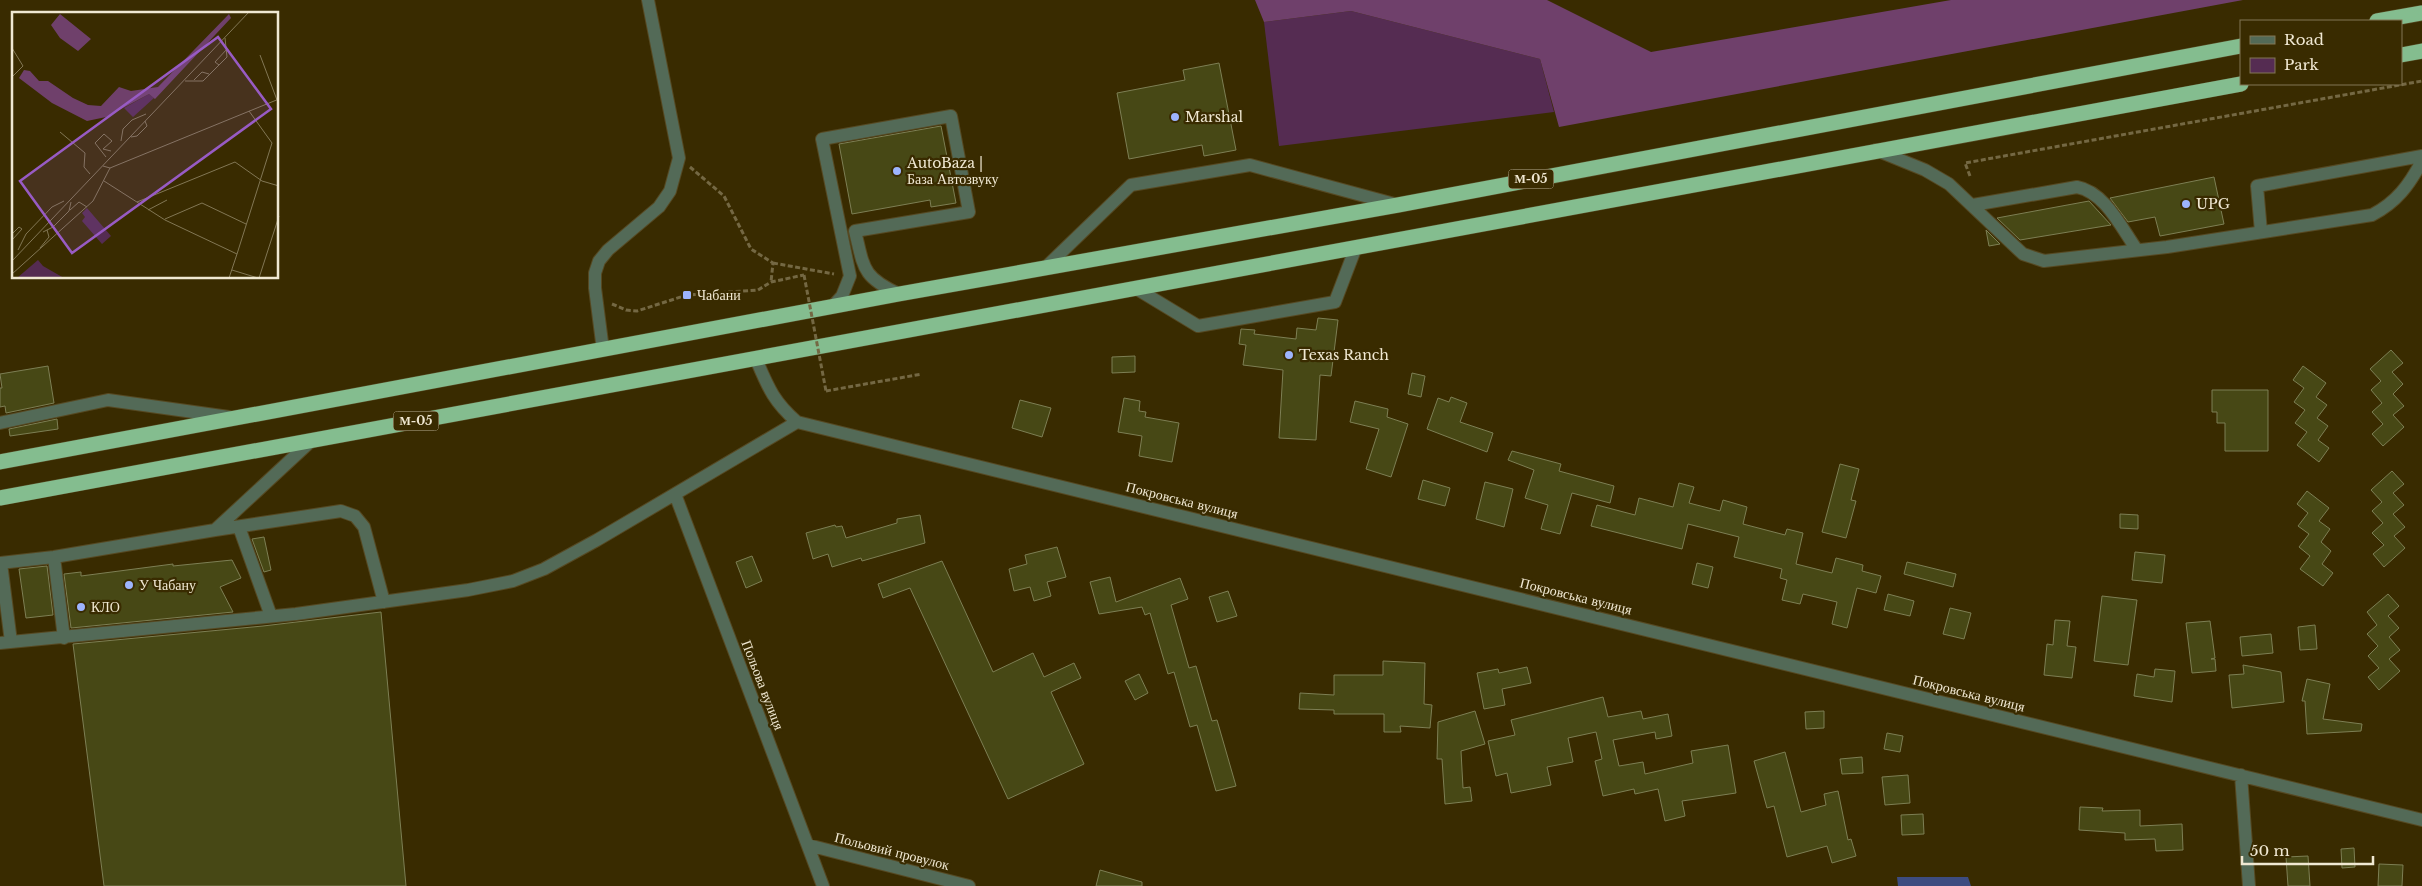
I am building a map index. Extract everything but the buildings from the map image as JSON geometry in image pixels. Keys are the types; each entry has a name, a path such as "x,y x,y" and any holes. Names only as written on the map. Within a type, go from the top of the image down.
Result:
{"highway":[{"path":"2383,20 2422,13"},
{"name":"М-05","path":"0,462 2240,46"},
{"path":"2402,54 2422,51"},
{"name":"М-05","path":"0,498 2240,84"}],"street":[{"path":"603,350 595,288 595,273 599,261 608,250 659,206 670,191 680,158 648,0"},
{"path":"832,307 842,296 850,276 822,139 950,116 969,212 855,231 864,270 878,282 899,294"},
{"path":"1876,150 1925,170 1949,184 2024,254 2044,261 2138,250 2372,215 2390,205 2411,180 2422,161"},
{"path":"2261,232 2257,186 2422,156"},
{"path":"1046,268 1131,185 1250,165 1398,204"},
{"path":"1973,206 2077,187 2088,189 2099,198 2138,250"},
{"path":"1137,289 1198,326 1335,302 1356,247"},
{"name":"Покровська вулиця","path":"756,359 768,388 779,407 797,422 2422,820"},
{"path":"0,423 108,400 239,418"},
{"path":"384,602 364,527 355,516 341,511 54,557 0,563 5,643 271,616 384,602 468,590 513,581 553,564 797,422"},
{"path":"215,530 311,441"},
{"name":"Польова вулиця","path":"675,494 823,886"},
{"path":"240,526 271,616"},
{"path":"54,557 64,638"},
{"path":"2241,775 2248,886"},
{"name":"Польовий провулок","path":"808,845 969,886"}],"path":[{"path":"2402,85 2422,81"},
{"path":"1970,176 1964,163 2400,85"},
{"path":"680,158 724,196 751,249 773,264 850,276"},
{"path":"771,282 773,264"},
{"path":"609,300 614,306 637,311 687,295 758,290 771,282 804,275 826,391 922,374"}],"green space":[{"path":"1351,11 1540,59 1554,112 1279,146 1264,22"}],"shaded area":[{"path":"1255,0 1547,0 1651,52 1951,0 2243,0 1559,127 1540,59 1351,11 1264,22"}],"water":[{"path":"1897,877 1968,877 1971,886 1898,886"}],"place":[{"name":"Marshal","path":"1175,117"},
{"name":"AutoBaza | База Автозвуку","path":"897,171"},
{"name":"UPG","path":"2186,204"},
{"name":"Чабани","path":"687,295"},
{"name":"Texas Ranch","path":"1289,355"},
{"name":"У Чабану","path":"129,585"},
{"name":"КЛО","path":"81,607"}]}
